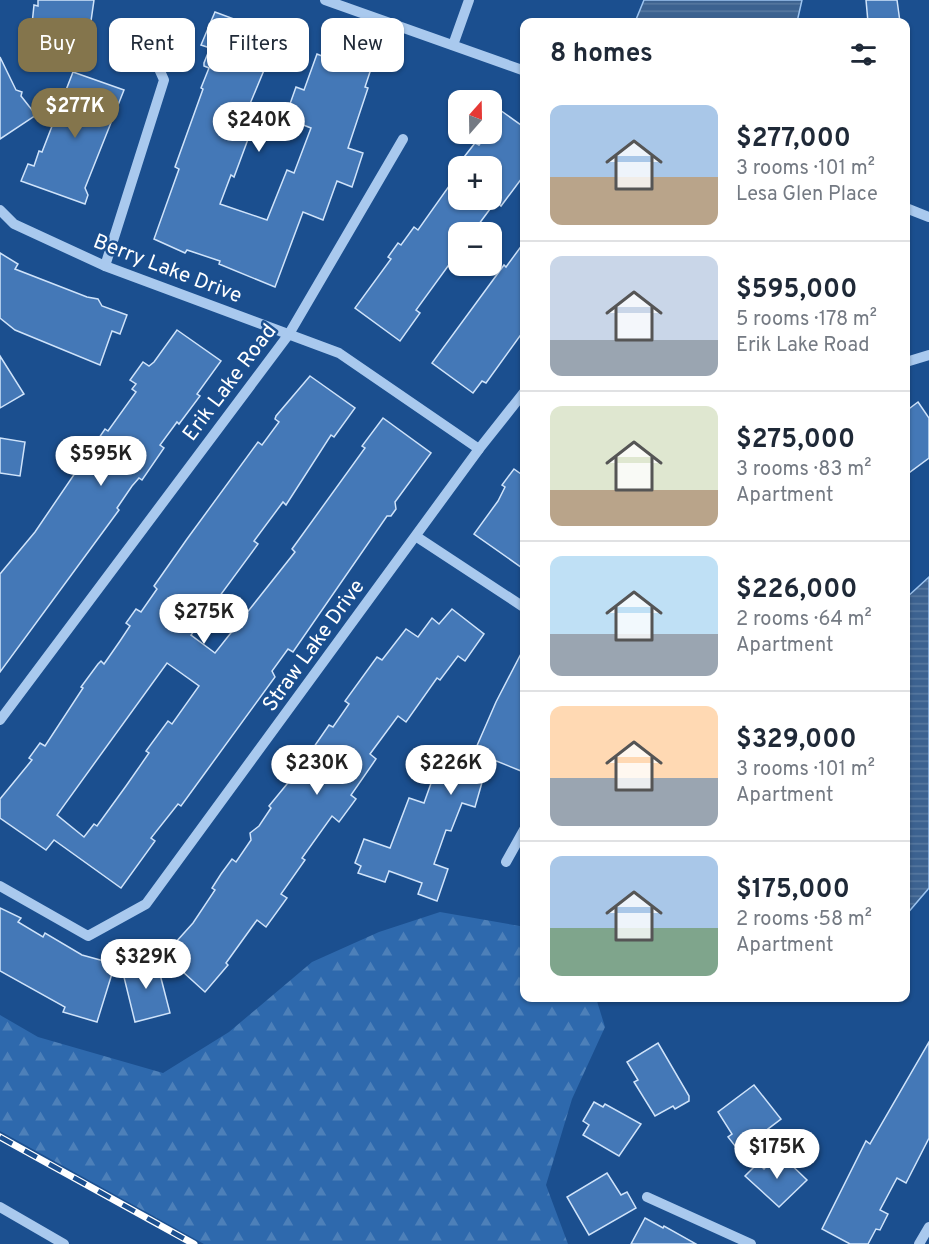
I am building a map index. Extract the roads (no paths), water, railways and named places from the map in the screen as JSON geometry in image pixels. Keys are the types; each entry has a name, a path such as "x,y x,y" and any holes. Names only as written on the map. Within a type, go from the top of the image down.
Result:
{"street":[{"path":"326,0 520,69"},
{"path":"453,45 469,0"},
{"path":"105,267 164,80 160,72"},
{"name":"Erik Lake Road","path":"0,720 289,334 403,139"},
{"path":"910,209 929,216"},
{"name":"Berry Lake Drive","path":"0,210 14,224 105,267 339,353 479,449"},
{"path":"910,361 929,355"},
{"name":"Straw Lake Drive","path":"0,886 88,936 146,904 417,537 479,449 520,398"},
{"path":"417,537 520,605"},
{"path":"506,862 520,837"},
{"path":"647,1197 751,1244"},
{"path":"0,1207 64,1244"},
{"path":"919,1244 929,1227"}],"railway":[{"path":"0,1137 194,1244"}]}
